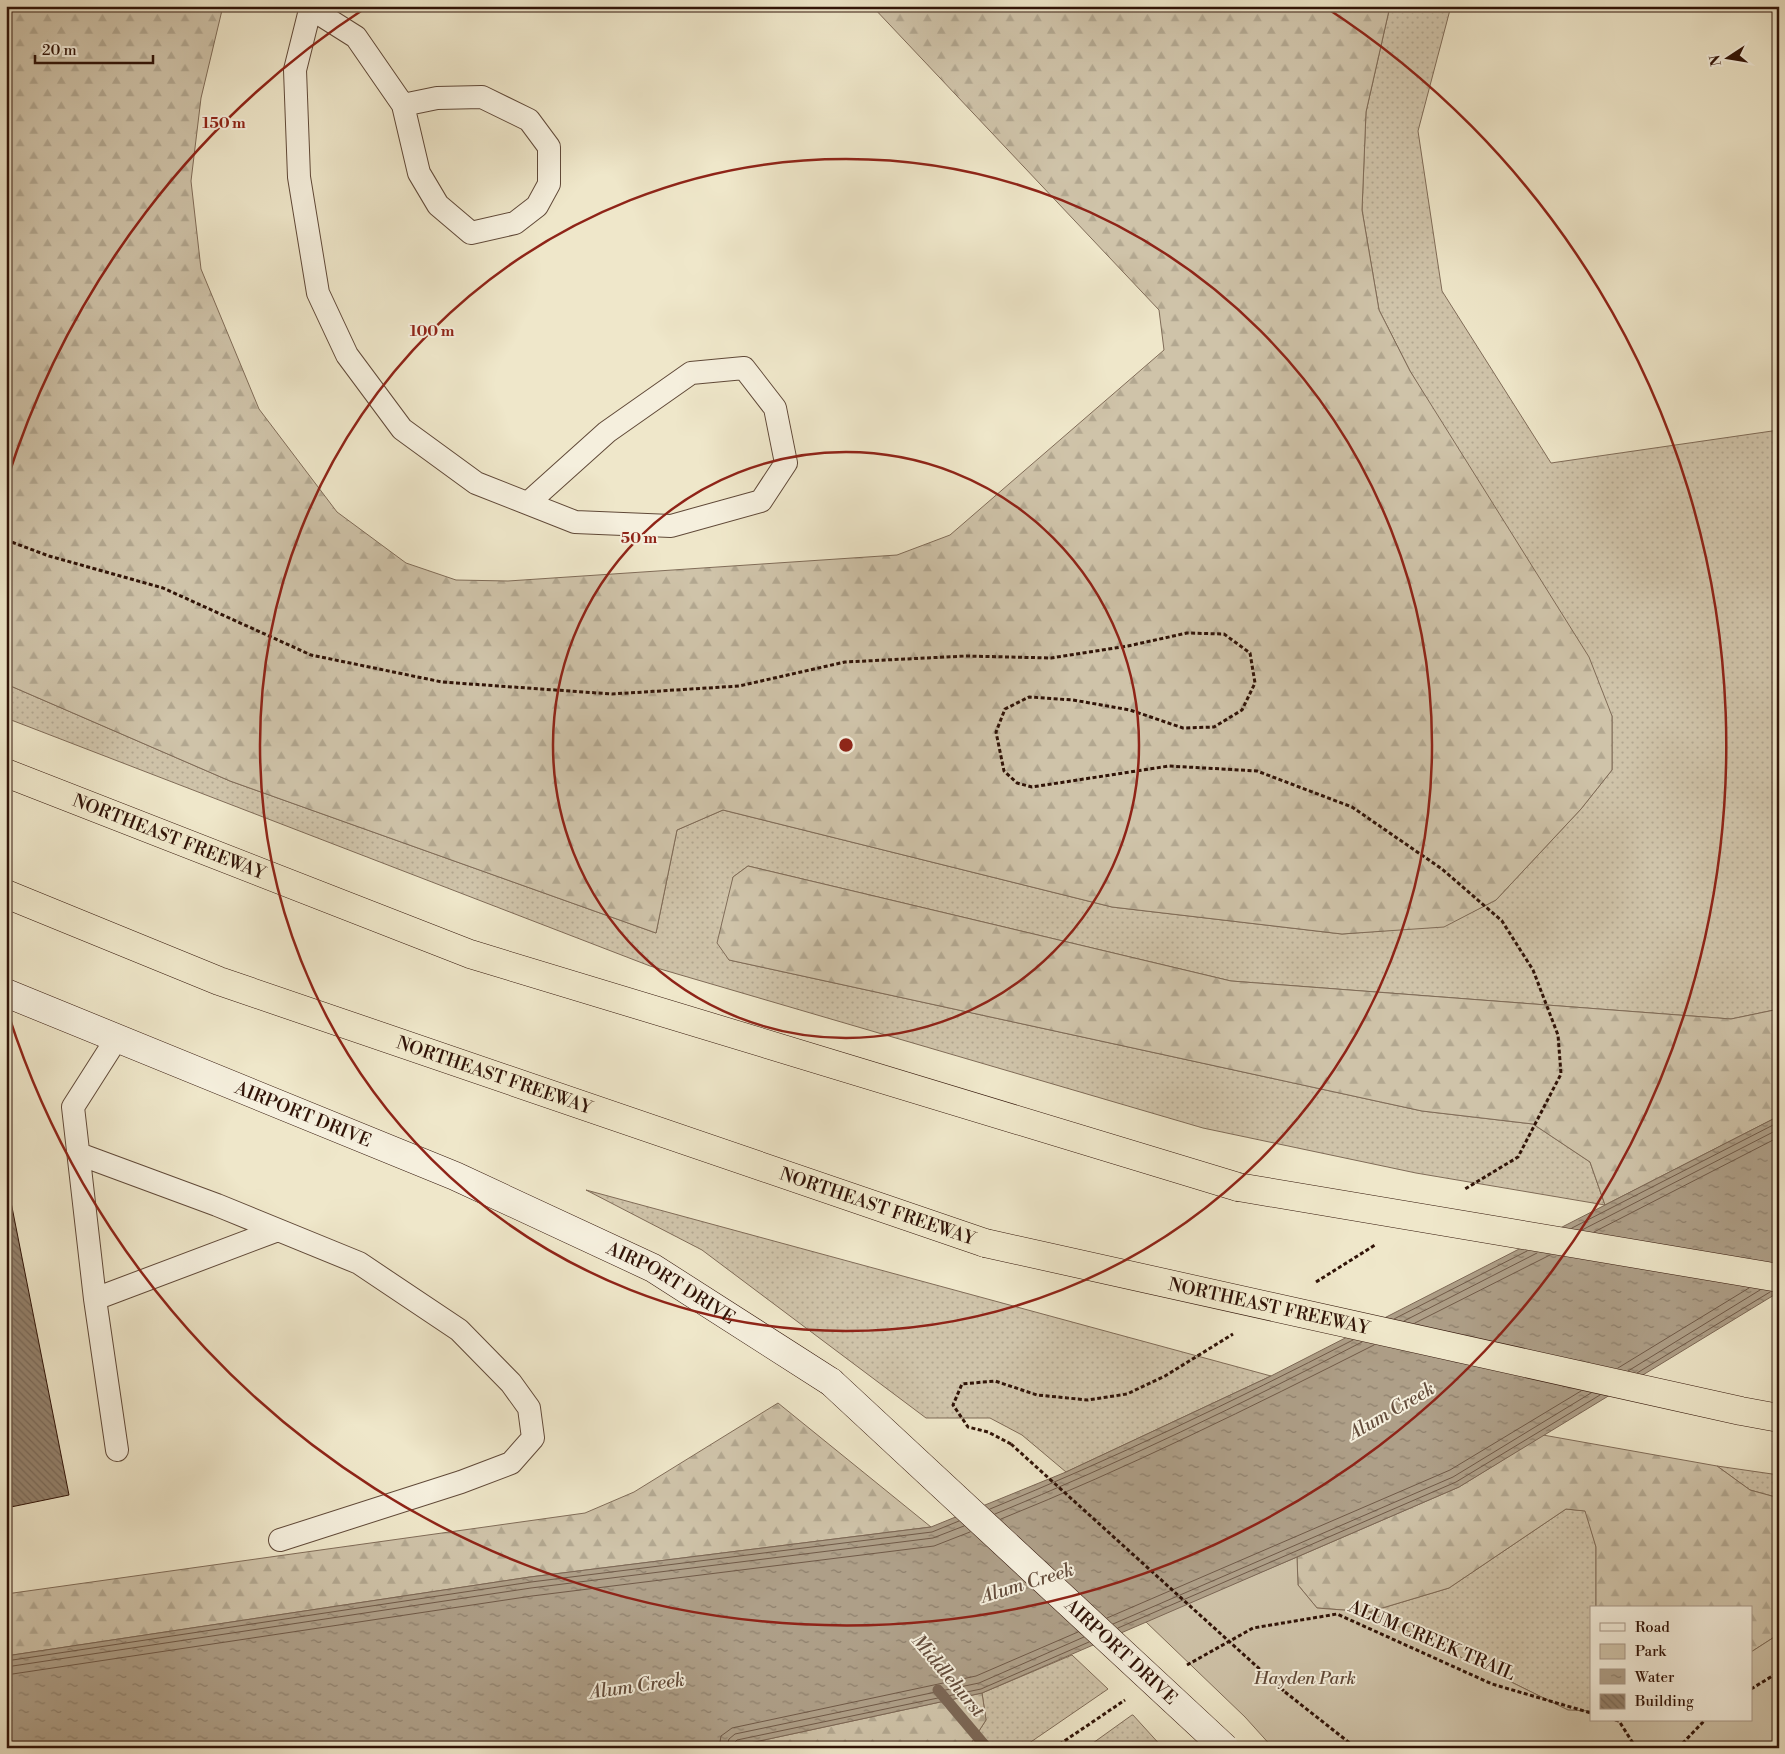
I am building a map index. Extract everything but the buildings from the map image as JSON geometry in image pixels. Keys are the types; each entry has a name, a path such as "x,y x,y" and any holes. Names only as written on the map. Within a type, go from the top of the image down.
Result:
{"highway":[{"name":"NORTHEAST FREEWAY","path":"6,773 470,954 1238,1188 1779,1278"},
{"name":"NORTHEAST FREEWAY","path":"6,894 219,981 985,1243 1779,1418"}],"main road":[{"name":"AIRPORT DRIVE","path":"6,994 455,1176 653,1268 831,1382 1225,1748"}],"lane":[{"path":"403,105 437,98 482,97 529,120 549,148 549,184 538,206 515,223 471,233 438,205 419,173 403,105 356,37 311,7 296,70 299,177 318,293 348,355 402,429 476,483 575,522 671,526 761,501 786,463 775,408 744,368 691,373 608,432 528,503"},
{"path":"117,1038 73,1107 95,1299 118,1450"},
{"path":"78,1154 359,1263 459,1330 511,1383 529,1408 533,1438 511,1463 461,1482 280,1540"},
{"path":"95,1299 278,1230"}],"path":[{"path":"6,540 49,556 162,588 311,655 442,682 612,694 739,686 845,662 966,656 1051,658 1128,646 1188,633 1224,634 1250,653 1255,683 1242,710 1214,727 1183,728 1130,710 1073,700 1029,697 1005,709 996,732 1004,771 1018,783 1032,787 1169,766 1257,771 1352,807 1442,869 1502,921 1533,970 1558,1036 1561,1074 1518,1157 1459,1193"},
{"path":"1308,1287 1383,1240"},
{"path":"1240,1329 1165,1376 1127,1394 1088,1400 1036,1395 995,1382 962,1384 953,1405 968,1427 988,1432 1011,1444 1285,1692 1356,1748"},
{"name":"ALUM CREEK TRAIL","path":"1178,1670 1253,1628 1337,1614 1492,1684 1590,1713"},
{"path":"1752,1688 1779,1672"},
{"path":"1054,1748 1128,1698"},
{"path":"1620,1722 1636,1748"},
{"path":"1678,1748 1703,1722"}],"green space":[{"path":"6,6 223,6 201,98 191,181 201,269 259,409 337,512 406,563 456,580 508,581 897,555 950,535 1164,350 1159,310 872,6 1390,6 1366,112 1362,210 1379,310 1410,371 1589,657 1612,716 1612,770 1581,809 1496,900 1444,927 1342,934 1112,907 723,810 677,830 656,933 230,781 6,684"},
{"path":"1390,6 1451,6 1418,131 1442,291 1551,463 1779,430 1779,1009 1731,1019 1231,981 748,866 733,877 729,960 1422,1111 1533,1124 1590,1162 1605,1205 1416,1173 1203,1128 650,966 6,718 6,684 230,781 656,933 677,830 723,810 1112,907 1342,934 1444,926 1496,900 1581,809 1612,770 1612,716 1410,371 1379,310 1362,210 1366,112"},
{"path":"748,866 1231,981 1731,1019 1779,1009 1779,1116 1605,1205 1590,1162 1533,1124 1422,1111 729,960 717,943 733,877"},
{"path":"586,1190 1271,1376 1066,1472 1022,1435 990,1418 926,1418 702,1250"},
{"path":"778,1403 931,1527 530,1577 6,1656 6,1594 585,1513 634,1492"},
{"path":"1543,1435 1717,1466 1750,1490 1779,1498 1779,1634 1752,1651 1752,1606 1596,1606 1596,1547 1585,1511 1566,1509 1449,1588 1369,1612 1317,1608 1298,1585 1297,1557 1459,1487"},
{"path":"1717,1466 1779,1475 1779,1498 1750,1490"},
{"path":"1566,1509 1586,1511 1596,1547 1596,1606 1590,1606 1590,1711 1568,1710 1369,1612 1449,1588"},
{"name":"Hayden Park","path":"1297,1557 1298,1585 1317,1608 1369,1612 1568,1710 1590,1711 1590,1722 1752,1722 1752,1651 1779,1634 1779,1748 1273,1748 1245,1717 1145,1621"},
{"path":"1072,1655 1108,1689 1022,1748 968,1748 986,1720 982,1693"},
{"path":"982,1693 986,1720 968,1748 727,1748"},
{"path":"1132,1715 1163,1748 1086,1748"}],"water":[{"name":"Alum Creek","path":"1779,1116 1779,1292 1459,1487 982,1693 727,1748 6,1748 6,1656 530,1577 931,1527 1066,1472 1271,1376"}],"waterway":[{"name":"Middlehurst","path":"938,1690 987,1748"}]}
